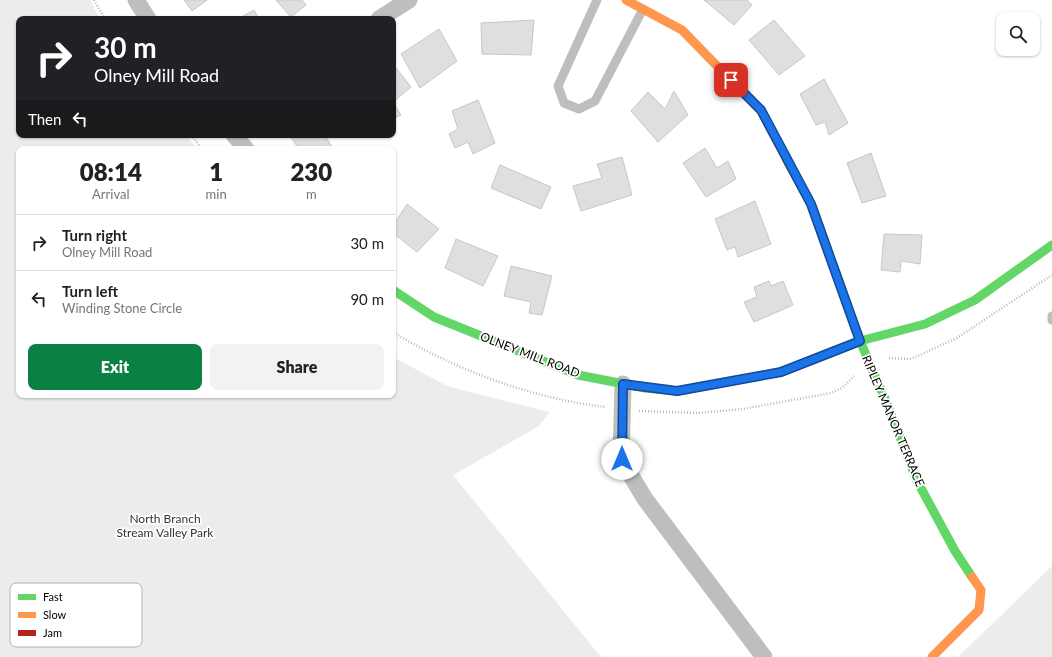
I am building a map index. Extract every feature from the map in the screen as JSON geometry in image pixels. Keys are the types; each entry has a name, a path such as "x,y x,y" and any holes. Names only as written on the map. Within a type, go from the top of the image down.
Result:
{"street":[{"path":"136,0 146,16"},
{"path":"384,16 409,0"},
{"name":"RIPLEY MANOR TERRACE","path":"626,0 682,30 761,110 811,204 860,341 886,401 916,479 955,551 981,590 979,610 932,657"},
{"path":"237,138 243,146"},
{"name":"OLNEY MILL ROAD","path":"396,292 434,317 578,375 623,384 677,391 781,372 860,341 926,324 975,300 1052,244"},
{"path":"623,384 622,459 645,499 764,657"}],"lane":[{"path":"596,0 558,86 564,103 579,108 595,101 643,9"}],"path":[{"path":"94,0 103,16"},
{"path":"193,138 200,146"}],"green space":[{"name":"North Branch Stream Valley Park","path":"0,0 90,0 98,16 16,16 16,138 188,138 195,146 16,146 16,398 396,398 396,359 447,386 550,412 539,426 453,475 601,657 0,657"},
{"path":"1052,566 1052,657 958,657"}],"building":[{"path":"184,0 207,0 192,11"},
{"path":"276,0 302,0 306,5 292,16 290,16"},
{"path":"704,0 747,0 752,5 734,25"},
{"path":"254,10 257,16 243,16"},
{"path":"534,20 531,55 482,54 481,23"},
{"path":"774,20 805,56 779,75 749,40"},
{"path":"439,29 457,61 420,88 401,54"},
{"path":"396,68 411,87 396,100"},
{"path":"824,79 848,123 829,135 825,122 816,125 800,94"},
{"path":"674,91 688,115 658,142 631,111 648,92 665,109"},
{"path":"478,100 495,143 473,154 468,142 455,148 449,134 458,129 452,111"},
{"path":"396,107 401,115 396,118"},
{"path":"291,138 327,138 331,146 297,146"},
{"path":"705,148 717,168 728,161 736,179 706,197 683,163"},
{"path":"871,153 886,196 862,203 847,163"},
{"path":"622,157 632,195 581,211 573,186 602,178 597,164"},
{"path":"500,165 551,187 541,209 491,188"},
{"path":"755,201 771,244 738,257 735,247 727,250 715,219"},
{"path":"407,204 439,229 417,252 396,235 396,221"},
{"path":"884,234 922,235 920,264 901,261 900,272 881,270"},
{"path":"456,239 498,256 483,286 445,268"},
{"path":"511,266 552,276 542,315 529,313 531,302 504,296"},
{"path":"769,281 771,286 783,281 793,305 754,322 744,302 757,297 754,287"}],"traffic: fast":[{"path":"828,354 860,341 925,324 975,300 1052,245"},
{"path":"829,254 860,341 886,401 916,479 955,551 972,577"},
{"path":"396,292 434,317 578,375 645,388 678,391"}],"traffic: slow":[{"path":"626,0 682,30 761,111 787,160"},
{"path":"678,391 781,372 828,354"},
{"path":"932,657 979,610 981,590 972,577"}],"traffic: jam":[{"path":"787,160 811,204 829,254"}],"route":[{"path":"622,459 621,408 623,384 677,391 781,372 860,341 811,204 761,110 731,80"}]}
